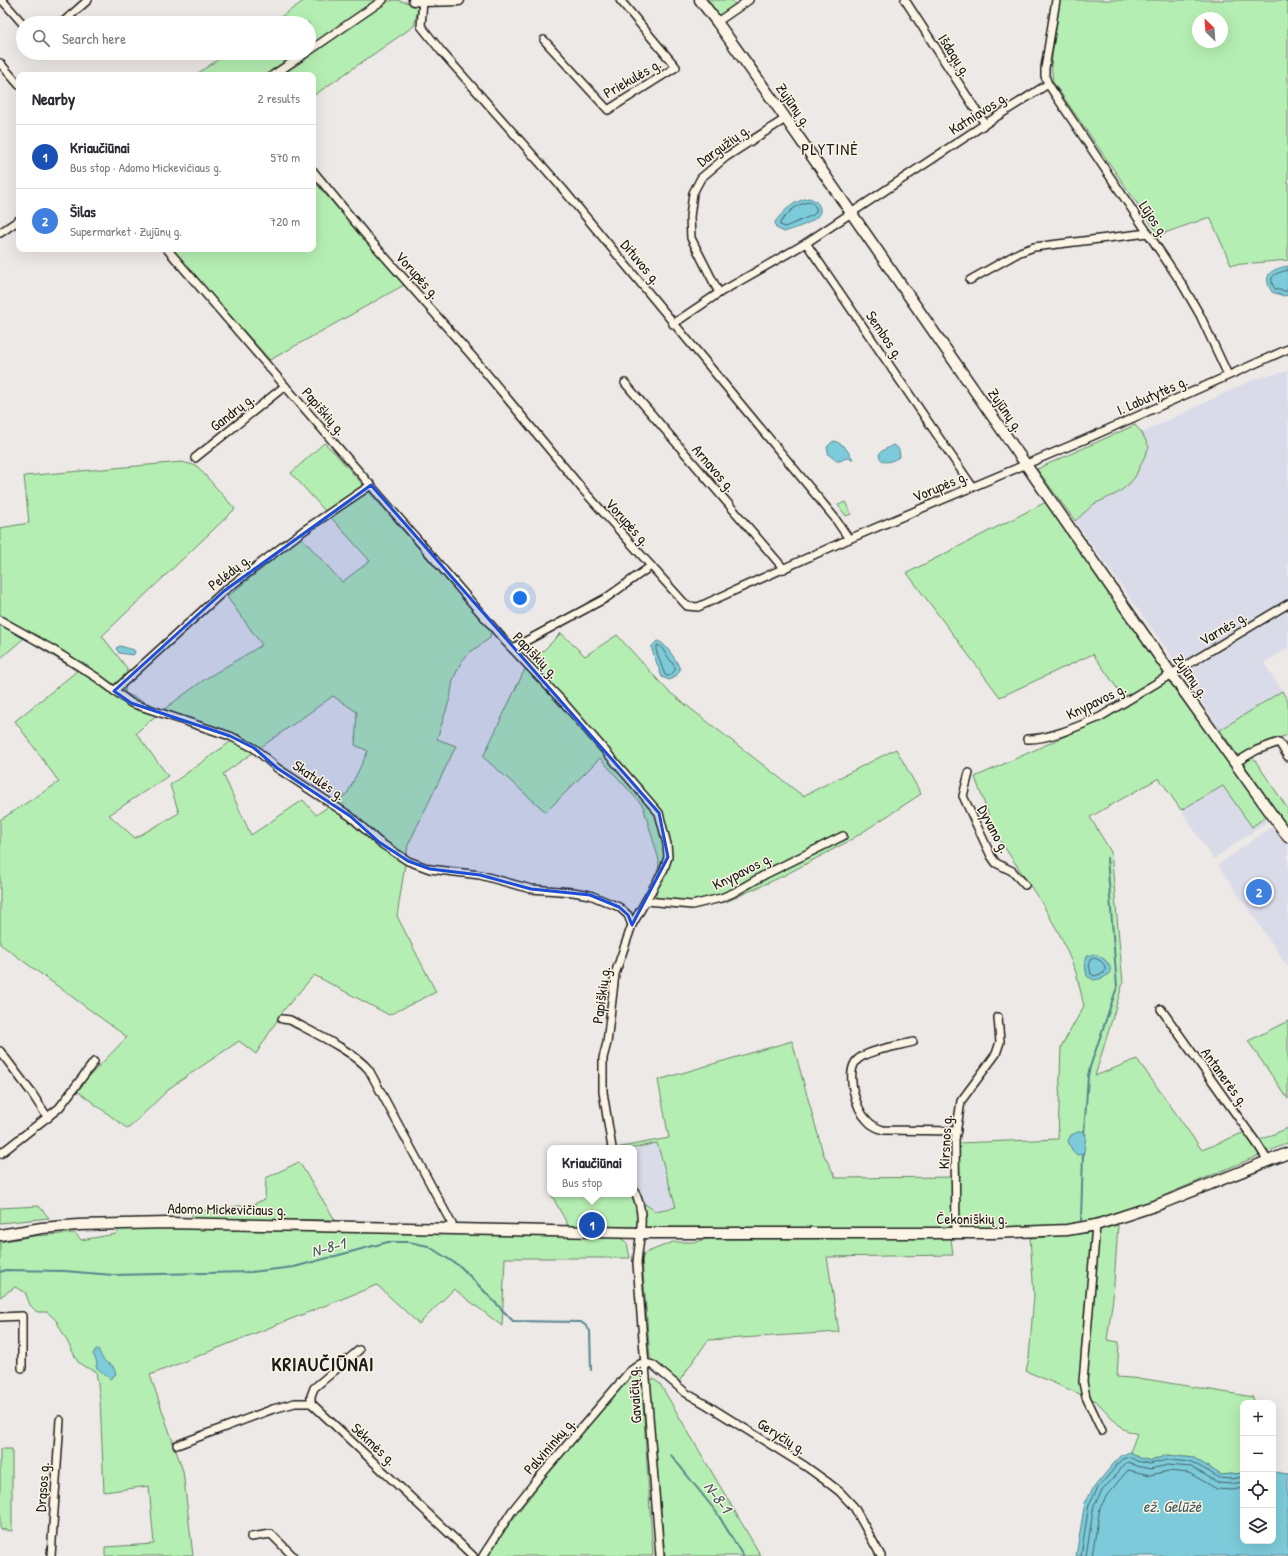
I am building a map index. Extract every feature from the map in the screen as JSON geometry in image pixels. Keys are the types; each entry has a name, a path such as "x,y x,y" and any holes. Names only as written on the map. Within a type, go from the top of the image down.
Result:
{"main road":[{"path":"419,1 459,0"},
{"name":"Zujūnų g.","path":"700,0 785,119 1172,675 1288,837"},
{"name":"Čekoniškių g.","path":"642,1233 956,1234 1067,1230 1096,1225 1160,1204 1288,1153"},
{"name":"Adomo Mickevičiaus g.","path":"0,1235 42,1228 109,1223 454,1228 642,1233"}],"street":[{"path":"2,0 16,16"},
{"path":"70,16 88,0"},
{"path":"316,46 383,0"},
{"name":"Priekulės g.","path":"544,40 608,110 676,67 620,0"},
{"path":"717,22 748,0"},
{"name":"Išdagų g.","path":"905,0 985,124"},
{"path":"1048,84 1045,76 1045,68 1056,0"},
{"name":"Dituvos g.","path":"419,1 421,26 562,188 647,289 673,324 729,388 834,516 849,539"},
{"path":"278,72 296,60"},
{"path":"0,63 16,82"},
{"name":"Katniavos g.","path":"850,213 1048,84"},
{"name":"Lūjos g.","path":"1048,84 1182,284 1200,315 1228,375"},
{"name":"Dargužių g.","path":"719,293 691,238 690,217 693,193 701,178 726,157 785,119"},
{"name":"Vorupės g.","path":"316,176 364,233 472,356 584,492 687,606 694,608 849,539 1025,464"},
{"path":"673,324 719,293 806,243 850,213"},
{"path":"0,233 16,222"},
{"path":"970,280 1020,252 1034,247 1148,233"},
{"name":"Sembos g.","path":"806,243 972,486"},
{"name":"Papiškių g.","path":"170,252 504,640 564,703 659,814 667,844 668,857 664,869 632,925 615,974 607,1043 603,1058 603,1092 612,1145"},
{"name":"I. Labutytės g.","path":"1025,464 1288,349"},
{"name":"Arnavos g.","path":"625,383 784,569"},
{"name":"Gandrų g.","path":"195,458 285,386"},
{"name":"Pelėdų g.","path":"114,691 224,591 302,531 371,485"},
{"path":"513,648 606,598 651,566"},
{"name":"Varnės g.","path":"1172,675 1288,604"},
{"name":"Skatulės g.","path":"0,620 50,648 96,677 131,703 230,736 254,748 277,768 350,816 379,842 408,860 430,869 480,874 531,889 573,892 590,895 619,907 628,915 632,925"},
{"name":"Knypavos g.","path":"1027,739 1076,728 1116,708 1172,675"},
{"path":"1235,763 1267,745 1278,742 1288,757"},
{"name":"Dyvano g.","path":"969,774 963,796 991,856 996,863 1012,871 1025,885"},
{"name":"Knypavos g.","path":"646,901 692,904 721,898 843,836"},
{"name":"Antanerės g.","path":"1161,1009 1268,1161"},
{"name":"Kirsnos g.","path":"956,1234 955,1140 961,1101 996,1054 1000,1042 998,1017"},
{"path":"282,1020 290,1020 353,1056 364,1064 369,1070 454,1228"},
{"path":"913,1042 870,1053 858,1060 852,1070 851,1078 860,1108 868,1121 877,1128 883,1130 957,1131"},
{"path":"0,1051 31,1092 48,1118"},
{"path":"0,1154 59,1108 94,1062"},
{"path":"637,1196 641,1210 642,1233"},
{"path":"1096,1225 1083,1382 1086,1397 1102,1431"},
{"name":"Gavaičių g.","path":"642,1233 637,1263 660,1556"},
{"path":"0,1316 22,1316 22,1368"},
{"path":"177,1445 274,1409 295,1403 312,1403 311,1396 314,1388 359,1350"},
{"name":"Palvininkų g.","path":"483,1556 512,1511 536,1481 630,1371 636,1366 645,1363"},
{"name":"Geryčių g.","path":"645,1363 653,1365 686,1393 805,1466 840,1492 854,1507 881,1556"},
{"name":"Sėkmės g.","path":"312,1403 473,1556"},
{"name":"Drąsos g.","path":"51,1556 60,1420"},
{"path":"250,1537 271,1534 293,1556"}],"highlighted area":[{"path":"371,485 659,813 668,857 632,925 628,915 619,907 590,895 531,889 480,875 430,869 408,861 379,842 350,816 277,768 254,748 230,736 131,703 114,691 224,591"}],"shaded area":[{"path":"1288,371 1288,648 1264,663 1282,691 1220,730 1177,664 1075,521 1094,504 1118,493 1135,477 1149,447 1142,433 1254,379"},
{"path":"1223,785 1252,827 1268,815 1268,819 1264,824 1213,859 1181,810"},
{"path":"1270,828 1275,828 1281,831 1288,842 1288,967 1218,865"},
{"path":"657,1143 676,1207 655,1211 642,1202 637,1187 637,1148"}],"green space":[{"path":"305,0 396,0 419,5 414,26 316,94 316,72 200,72 218,60 316,60 316,16 282,16"},
{"path":"705,0 732,0 736,6 719,19"},
{"path":"1060,0 1288,0 1288,260 1231,265 1210,217 1159,235 1053,82 1051,64"},
{"path":"316,183 404,285 270,360 174,252 316,252"},
{"path":"1135,425 1142,433 1149,447 1135,477 1118,493 1094,504 1075,521 1037,469"},
{"path":"324,443 334,452 491,631 490,638 469,653 461,662 453,680 450,698 437,739 456,746 408,845 397,916 436,992 389,1015 314,975 283,1011 256,1054 239,1041 171,1087 128,1129 76,1090 127,1037 0,944 0,820 59,782 15,721 77,671 24,638 0,659 0,528 29,523 24,476 182,462 197,466 235,509 102,636 127,668 125,693 163,710 205,679 262,645 227,597 301,537 342,582 370,561 291,473","holes":["333,696 357,712 355,745 368,751 347,794 316,815 303,800 251,835 223,774","160,712 201,722 240,735 170,785 179,813 135,838 109,815 168,776 136,733"]},
{"path":"845,502 851,514 846,516 838,505"},
{"path":"1046,502 1268,815 1252,827 1223,786 1181,810 1159,778 1090,817 1111,852 1123,983 1095,1076 1137,1059 1202,1150 1252,1129 1260,1140 1288,1128 1288,1143 1137,1207 1099,1219 1064,1226 968,1228 569,1227 553,1197 637,1197 637,1187 642,1202 655,1211 676,1207 657,1143 637,1147 637,1145 632,1145 669,1138 658,1080 792,1041 823,1153 836,1178 960,1177 959,1143 1058,1139 1061,1047 1084,1006 1076,972 1060,935 1043,905 995,833 975,777 1103,719 1129,705 1093,654 1000,697 907,573","holes":["1101,956 1109,964 1087,976 1085,963"]},
{"path":"561,633 585,656 617,635 668,691 803,796 896,749 921,794 849,841 783,876 726,902 687,907 656,898 659,860 643,806 600,758 546,812 483,757 525,669"},
{"path":"1282,691 1288,701 1288,735 1268,741 1248,750 1288,809 1288,827 1220,730"},
{"path":"1288,1021 1288,1099 1248,1041"},
{"path":"299,1162 335,1220 192,1219 192,1212 254,1204 265,1199 266,1178"},
{"path":"39,1206 49,1218 0,1223 0,1208"},
{"path":"1118,1225 1113,1298 1107,1340 1119,1342 1117,1377 1145,1379 1253,1397 1254,1400 1240,1400 1240,1473 1221,1475 1194,1458 1167,1455 1151,1461 1139,1458 1130,1452 1137,1434 1123,1429 1096,1401 1026,1371 1029,1358 1034,1295 1030,1238 1070,1235"},
{"path":"171,1227 619,1237 627,1243 630,1258 505,1258 502,1326 454,1289 419,1324 377,1285 150,1375 183,1471 193,1556 105,1556 105,1547 154,1544 149,1486 104,1492 100,1399 96,1371 85,1367 78,1362 56,1320 47,1312 37,1312 30,1305 25,1292 15,1287 0,1297 0,1242 34,1236 75,1233 81,1240 116,1234 121,1228"},
{"path":"951,1238 953,1255 827,1257 839,1332 708,1340 678,1383 650,1358 642,1259 645,1253 673,1242 696,1242 707,1239"},
{"path":"639,1370 641,1372 653,1556 487,1556 558,1461 634,1371"},
{"path":"654,1379 660,1384 761,1556 665,1556 649,1380"},
{"path":"0,1449 12,1449 12,1531 0,1529"}],"water":[{"path":"809,198 819,205 820,209 819,213 812,221 784,232 776,228 775,222 786,210 799,201"},
{"path":"1288,266 1288,295 1284,296 1272,292 1268,281 1270,273"},
{"path":"835,441 844,446 853,459 846,458 837,461 829,455 827,447"},
{"path":"893,445 899,450 899,457 884,462 880,458 879,454"},
{"path":"657,641 664,645 671,653 680,670 676,676 669,680 662,677 652,650 652,646"},
{"path":"120,646 134,650 135,653 133,655 119,653 116,648"},
{"path":"1094,954 1101,957 1108,963 1110,969 1109,973 1105,977 1094,980 1087,976 1085,963 1087,956"},
{"path":"1081,1131 1086,1134 1084,1152 1083,1154 1077,1155 1072,1150 1068,1141 1071,1135"},
{"path":"96,1349 98,1349 107,1363 113,1366 116,1374 110,1379 96,1367 97,1362 93,1354"},
{"name":"ež. Gelūžė","path":"1130,1452 1139,1458 1151,1461 1167,1455 1194,1458 1221,1475 1240,1473 1240,1544 1276,1544 1276,1472 1288,1474 1288,1556 1076,1556 1085,1502 1095,1486 1120,1456"}],"waterway":[{"path":"1084,1134 1090,1067 1117,987 1107,858"},
{"path":"1081,1220 1083,1153"},
{"name":"N-8-1","path":"0,1272 6,1270 64,1271 113,1275 251,1272 294,1267 388,1242 409,1242 428,1246 461,1267 513,1321 581,1322 590,1331 591,1370"},
{"name":"N-8-1","path":"671,1455 717,1513 743,1556"}],"place":[{"name":"Šilas","path":"1259,892"},
{"name":"Kriaučiūnai","path":"592,1225"}],"district":[{"name":"PLYTINĖ","path":"830,148"},
{"name":"KRIAUČIŪNAI","path":"323,1364"}]}
